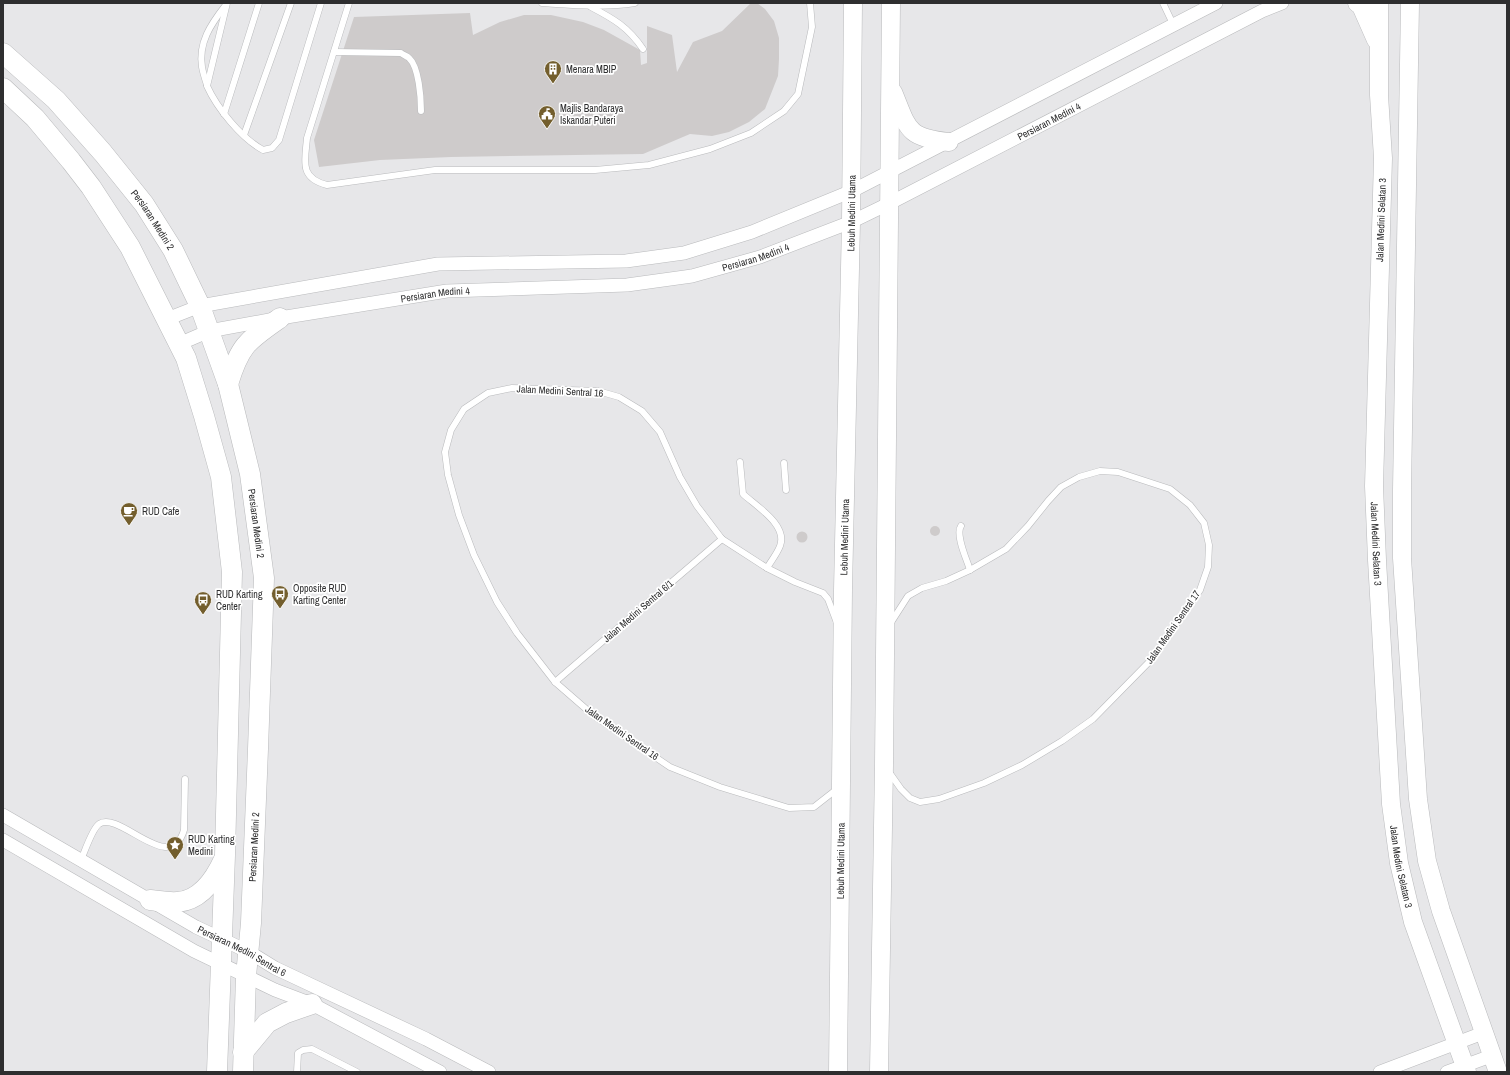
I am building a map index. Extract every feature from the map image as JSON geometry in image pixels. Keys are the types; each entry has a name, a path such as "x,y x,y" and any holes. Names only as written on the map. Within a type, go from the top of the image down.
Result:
{"main road":[{"name":"Lebuh Medini Utama","path":"838,1072 842,634 852,191 853,3"},
{"path":"879,1072 884,766 891,3"},
{"path":"1357,3 1361,6 1379,46"},
{"name":"Jalan Medini Selatan 3","path":"1379,3 1379,95 1383,158 1374,486 1391,804 1398,863 1413,922 1466,1069"},
{"path":"1412,8 1402,558 1418,799 1427,861 1441,911 1494,1064"},
{"name":"Persiaran Medini 2","path":"3,53 56,100 104,153 144,204 172,250 200,306 228,384 250,474 264,578 258,757 249,952 246,976 243,1072"},
{"path":"890,83 907,125 912,132 930,140 949,142"},
{"path":"3,88 35,118 71,161 91,187 130,247 186,358 221,478 232,572 226,855 217,1072"},
{"path":"228,384 235,361 248,341 280,318"},
{"path":"150,900 178,902 195,898 212,880 226,855"},
{"path":"243,1052 267,1023 286,1013 312,1004"}],"street":[{"name":"Persiaran Medini 4","path":"179,344 209,331 447,291 627,285 692,276 760,257 851,222 888,204 1255,14 1282,3"},
{"path":"167,319 200,306 438,264 626,261 684,253 752,232 852,191 949,142 1210,4"},
{"name":"Persiaran Medini Sentral 6","path":"3,815 196,927 249,952 275,968 426,1039 489,1072"},
{"name":"Persiaran Medini Sentral 6","path":"3,840 194,951 275,990 312,1004 427,1069 440,1072"},
{"path":"1380,1072 1483,1033"},
{"path":"1447,1072 1494,1064"}],"lane":[{"path":"207,86 227,3"},
{"path":"227,3 210,27 201,49 202,67 207,86 224,114 253,144 263,150 272,148 279,140 321,3"},
{"path":"224,114 259,3"},
{"path":"244,135 291,3"},
{"path":"349,3 306,138 305,162 307,172 316,183 326,185 435,170 595,170 649,165 710,149 751,133 784,111 798,94 804,72 812,27 810,3"},
{"path":"542,3 590,6 624,5 635,3"},
{"path":"1163,3 1173,24"},
{"path":"590,6 608,16 633,34 643,49"},
{"path":"334,52 401,53 410,58 416,70 421,99 421,111"},
{"name":"Jalan Medini Sentral 16","path":"840,786 814,807 789,808 720,787 670,767 593,715 555,682 497,602 474,555 459,515 448,475 445,452 451,430 464,409 488,393 512,388 598,391 618,396 642,411 660,432 680,477 697,506 722,539 767,568 795,582 823,593 828,599 842,634"},
{"path":"740,462 743,494 776,523 780,531 780,546 767,568"},
{"path":"784,463 786,490"},
{"name":"Jalan Medini Sentral 17","path":"884,766 901,789 910,798 920,802 939,799 984,783 1022,765 1062,741 1093,719 1152,659 1200,590 1208,567 1209,545 1204,523 1190,505 1170,489 1118,472 1100,471 1079,477 1061,487 1006,549 970,570 946,581 922,588 908,596 885,632"},
{"path":"961,526 958,532 970,570"},
{"name":"Jalan Medini Sentral 6/1","path":"555,682 722,539"},
{"path":"81,860 96,827 103,823 113,824 159,846 169,846 175,844 182,838 184,830 185,779"},
{"path":"297,1072 298,1053 303,1050 312,1049 357,1072"}],"building":[{"name":"Menara MBIP","path":"751,3 757,3 765,9 774,21 779,38 778,76 765,109 749,122 729,132 712,136 690,134 643,154 451,157 380,160 319,167 314,140 354,17 470,13 473,35 500,22 524,15 551,15 583,22 604,30 640,50 641,65 647,63 647,26 672,35 677,72 693,42 722,31"},
{"path":"933,526 937,526 939,527 939,535 933,536 930,533 930,529"},
{"path":"800,532 804,532 806,533 806,541 800,542 797,539 797,535"}],"place":[{"name":"Menara MBIP","path":"553,84"},
{"name":"Majlis Bandaraya Iskandar Puteri","path":"547,129"},
{"name":"RUD Cafe","path":"129,526"},
{"name":"Opposite RUD Karting Center","path":"280,609"},
{"name":"RUD Karting Center","path":"203,615"},
{"name":"RUD Karting Medini","path":"175,860"}]}
